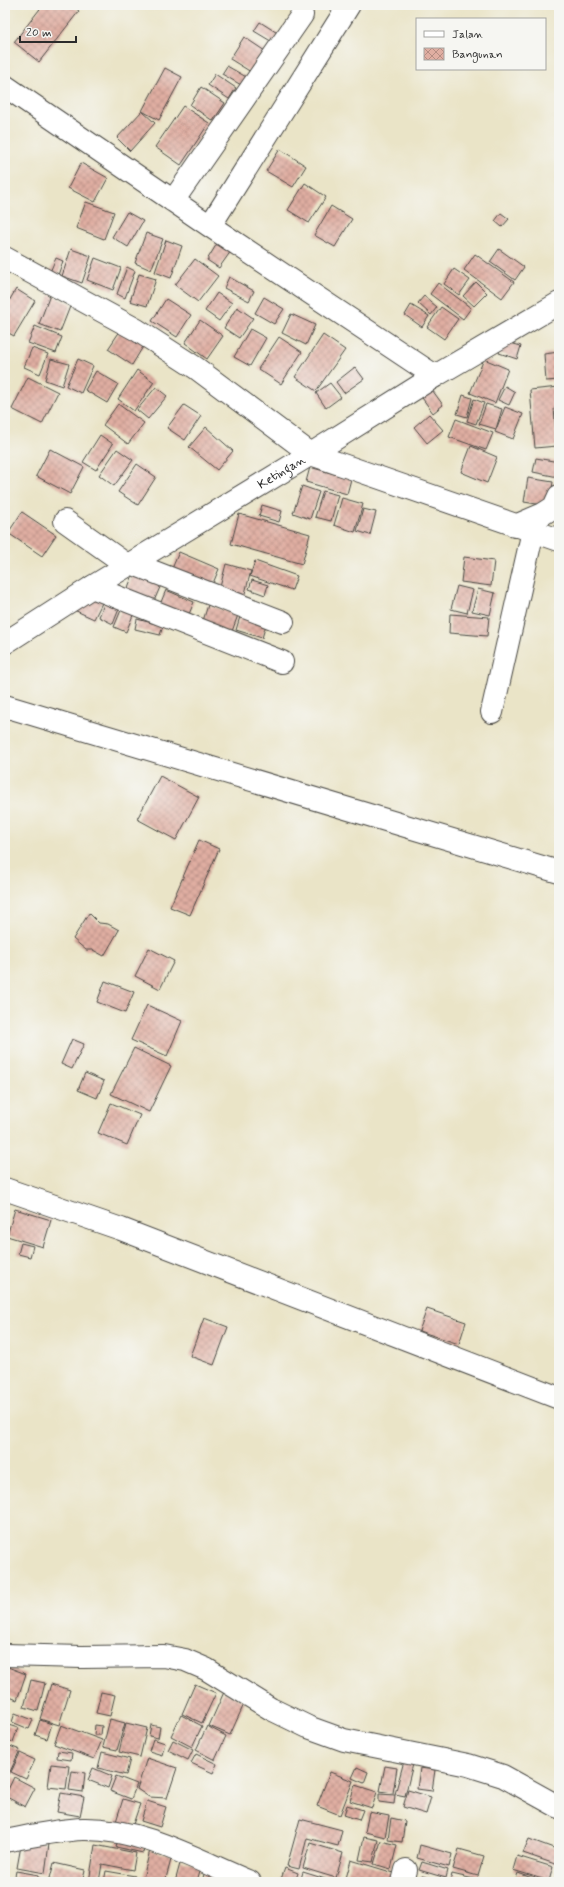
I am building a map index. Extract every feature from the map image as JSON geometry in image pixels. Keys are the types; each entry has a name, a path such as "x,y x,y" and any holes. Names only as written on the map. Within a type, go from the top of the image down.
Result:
{"street":[{"path":"210,226 349,5"},
{"path":"173,201 302,15"},
{"path":"5,86 210,226 435,376"},
{"path":"5,258 137,330 196,368 311,454 559,540"},
{"name":"Ketingan","path":"5,643 129,564 311,454 435,376 559,304"},
{"path":"492,712 524,529 554,508 559,496"},
{"path":"65,521 129,564 283,622"},
{"path":"92,587 282,662"},
{"path":"5,706 559,872"},
{"path":"5,1190 128,1232 559,1398"},
{"path":"5,1655 82,1658 164,1656 185,1660 206,1669 271,1709 308,1727 344,1740 468,1765 503,1776 559,1807"},
{"path":"5,1841 52,1832 83,1829 132,1834 171,1848 250,1882"}],"building":[{"path":"43,5 72,5 79,11 39,62 14,42"},
{"path":"260,22 279,34 274,43 254,31"},
{"path":"244,37 265,51 251,72 230,59"},
{"path":"227,66 248,78 243,86 222,74"},
{"path":"165,68 182,77 159,120 142,111"},
{"path":"215,74 236,88 229,99 208,85"},
{"path":"201,87 225,103 213,121 190,105"},
{"path":"183,106 209,123 181,165 155,147"},
{"path":"142,111 155,123 130,151 117,138"},
{"path":"280,149 306,166 293,187 266,171"},
{"path":"81,163 108,178 95,202 68,188"},
{"path":"305,183 326,197 309,223 288,210"},
{"path":"86,202 114,212 104,239 76,228"},
{"path":"331,206 352,219 335,247 314,235"},
{"path":"127,212 143,221 128,247 112,237"},
{"path":"501,213 509,219 502,227 495,221"},
{"path":"146,233 163,239 151,270 135,263"},
{"path":"166,240 182,246 171,278 155,272"},
{"path":"218,242 231,251 219,268 207,260"},
{"path":"71,249 91,256 82,283 62,276"},
{"path":"499,249 524,267 515,280 490,262"},
{"path":"475,254 514,282 502,298 464,270"},
{"path":"56,258 63,261 58,275 50,272"},
{"path":"95,258 121,268 113,290 87,280"},
{"path":"195,259 218,276 198,302 175,285"},
{"path":"127,267 135,271 125,298 117,294"},
{"path":"454,269 470,280 459,295 444,284"},
{"path":"139,274 156,279 147,306 130,301"},
{"path":"229,277 254,291 249,301 224,288"},
{"path":"476,282 487,293 474,306 463,296"},
{"path":"438,283 471,308 463,319 430,294"},
{"path":"16,289 35,301 14,336 5,331 5,308"},
{"path":"217,293 232,303 219,321 205,311"},
{"path":"50,295 71,304 60,332 39,324"},
{"path":"424,296 437,307 431,315 418,303"},
{"path":"264,297 284,309 274,324 255,313"},
{"path":"166,299 191,315 177,337 152,321"},
{"path":"411,305 429,316 422,327 405,315"},
{"path":"237,307 253,318 239,338 224,328"},
{"path":"441,307 458,319 444,339 427,327"},
{"path":"291,314 315,325 306,345 282,333"},
{"path":"200,320 223,336 207,359 185,343"},
{"path":"124,325 147,340 132,365 108,349"},
{"path":"35,326 62,337 56,353 28,343"},
{"path":"250,329 266,338 250,366 234,357"},
{"path":"323,335 345,350 316,391 295,377"},
{"path":"279,337 302,352 281,384 258,369"},
{"path":"503,341 521,346 517,359 499,353"},
{"path":"32,348 48,354 40,374 24,367"},
{"path":"559,352 559,380 546,381 544,354"},
{"path":"51,359 69,364 62,386 45,380"},
{"path":"78,359 93,366 81,393 66,386"},
{"path":"484,359 508,369 495,403 470,393"},
{"path":"355,367 364,379 344,393 336,382"},
{"path":"137,370 154,382 134,411 118,399"},
{"path":"96,371 118,384 107,403 85,390"},
{"path":"28,377 58,392 42,424 12,409"},
{"path":"330,383 341,397 326,408 316,393"},
{"path":"505,386 515,392 509,405 498,400"},
{"path":"156,387 167,396 148,419 137,410"},
{"path":"430,387 443,405 433,413 420,395"},
{"path":"559,387 559,408 554,409 557,446 535,448 530,390"},
{"path":"463,395 472,398 467,417 457,414"},
{"path":"474,399 484,403 476,424 467,421"},
{"path":"118,404 144,423 128,444 103,425"},
{"path":"486,404 502,409 496,429 479,424"},
{"path":"184,405 201,416 185,440 167,428"},
{"path":"505,407 523,414 513,439 495,432"},
{"path":"429,414 443,430 427,443 414,427"},
{"path":"456,419 493,433 486,450 449,437"},
{"path":"206,427 233,451 217,470 189,447"},
{"path":"100,435 113,444 96,470 83,462"},
{"path":"471,446 497,457 487,483 461,472"},
{"path":"50,449 84,467 70,494 36,476"},
{"path":"117,449 133,460 114,486 99,475"},
{"path":"536,458 559,462 558,477 533,472"},
{"path":"137,464 156,477 138,505 118,492"},
{"path":"310,467 351,479 347,494 306,482"},
{"path":"528,478 553,482 549,506 524,502"},
{"path":"302,486 319,492 310,519 293,513"},
{"path":"323,491 338,495 331,521 315,517"},
{"path":"342,498 363,504 355,532 334,525"},
{"path":"262,505 282,511 279,522 259,516"},
{"path":"363,509 376,512 370,535 357,531"},
{"path":"22,512 56,535 42,556 8,533"},
{"path":"239,514 310,534 302,564 231,544"},
{"path":"179,552 219,569 211,588 171,571"},
{"path":"464,557 494,561 491,586 461,582"},
{"path":"255,561 297,576 292,590 250,576"},
{"path":"226,564 251,571 244,597 219,591"},
{"path":"136,567 164,578 154,601 127,590"},
{"path":"252,580 268,585 265,595 249,589"},
{"path":"457,586 473,590 467,613 451,609"},
{"path":"478,589 495,593 490,615 472,611"},
{"path":"166,590 194,602 187,619 159,607"},
{"path":"86,593 103,601 94,619 74,610"},
{"path":"107,596 121,604 113,624 99,617"},
{"path":"124,603 136,608 126,632 114,627"},
{"path":"208,605 238,615 231,634 202,624"},
{"path":"242,610 268,618 262,638 236,630"},
{"path":"450,614 489,617 487,636 449,633"},
{"path":"137,619 163,626 160,635 135,629"},
{"path":"160,776 199,797 176,840 137,819"},
{"path":"199,840 219,849 190,915 170,907"},
{"path":"89,913 99,923 108,924 119,930 104,956 93,950 86,950 73,939"},
{"path":"149,948 174,961 160,989 135,976"},
{"path":"105,981 134,992 125,1013 97,1002"},
{"path":"147,1005 182,1021 167,1056 131,1040"},
{"path":"72,1039 84,1044 72,1069 61,1064"},
{"path":"134,1048 171,1066 149,1112 111,1094"},
{"path":"85,1073 104,1081 97,1098 78,1090"},
{"path":"111,1103 140,1115 127,1145 98,1133"},
{"path":"15,1209 51,1220 43,1247 7,1236"},
{"path":"21,1243 33,1246 30,1257 18,1254"},
{"path":"427,1309 466,1322 459,1344 419,1331"},
{"path":"204,1318 228,1327 214,1365 190,1356"},
{"path":"5,1666 26,1674 17,1700 5,1695"},
{"path":"31,1680 45,1683 38,1711 24,1707"},
{"path":"51,1684 70,1690 59,1725 40,1719"},
{"path":"195,1684 216,1693 202,1723 182,1714"},
{"path":"101,1692 115,1695 110,1716 96,1713"},
{"path":"224,1692 245,1702 230,1735 209,1726"},
{"path":"15,1713 33,1720 29,1729 12,1722"},
{"path":"181,1715 202,1726 192,1747 171,1736"},
{"path":"110,1719 125,1723 117,1750 103,1747"},
{"path":"40,1720 52,1724 47,1739 35,1735"},
{"path":"126,1723 147,1728 140,1757 119,1752"},
{"path":"5,1724 18,1728 13,1742 5,1739"},
{"path":"61,1725 102,1740 94,1759 54,1744"},
{"path":"95,1725 102,1726 101,1735 94,1735"},
{"path":"151,1725 160,1727 158,1738 149,1736"},
{"path":"207,1726 226,1736 215,1760 196,1750"},
{"path":"153,1739 165,1743 162,1755 149,1751"},
{"path":"173,1740 193,1750 188,1760 168,1750"},
{"path":"5,1744 20,1750 9,1774 5,1772"},
{"path":"58,1751 72,1753 71,1760 57,1758"},
{"path":"102,1752 130,1759 126,1775 98,1768"},
{"path":"20,1753 35,1760 26,1779 11,1772"},
{"path":"196,1754 217,1764 213,1773 191,1763"},
{"path":"147,1758 177,1768 167,1798 149,1797 137,1789"},
{"path":"404,1761 413,1764 405,1796 395,1794"},
{"path":"51,1764 69,1766 66,1789 48,1787"},
{"path":"385,1766 397,1768 393,1793 380,1791"},
{"path":"357,1767 368,1772 364,1783 352,1778"},
{"path":"93,1768 112,1776 108,1788 88,1780"},
{"path":"420,1768 435,1770 432,1791 417,1789"},
{"path":"72,1771 85,1773 83,1792 69,1790"},
{"path":"330,1772 353,1781 340,1815 317,1806"},
{"path":"116,1776 137,1784 131,1799 110,1791"},
{"path":"14,1777 35,1788 25,1807 5,1796"},
{"path":"355,1785 377,1792 372,1808 350,1801"},
{"path":"408,1790 431,1797 426,1814 403,1807"},
{"path":"61,1793 84,1797 80,1816 57,1812"},
{"path":"379,1794 395,1795 394,1804 379,1802"},
{"path":"123,1799 140,1804 130,1833 114,1828"},
{"path":"147,1801 166,1807 160,1827 141,1821"},
{"path":"347,1805 363,1810 359,1820 344,1815"},
{"path":"369,1812 389,1816 385,1837 365,1832"},
{"path":"391,1818 405,1821 402,1842 388,1840"},
{"path":"300,1819 342,1830 338,1846 307,1838 299,1869 287,1866"},
{"path":"119,1835 146,1841 143,1853 116,1847"},
{"path":"364,1837 378,1840 373,1862 359,1860"},
{"path":"529,1839 559,1850 555,1864 523,1853"},
{"path":"22,1840 49,1844 45,1873 17,1868"},
{"path":"381,1841 397,1845 391,1869 374,1864"},
{"path":"310,1843 343,1853 336,1878 303,1868"},
{"path":"95,1845 136,1853 133,1870 102,1864 99,1882 89,1882"},
{"path":"420,1845 452,1854 449,1867 417,1858"},
{"path":"459,1849 484,1856 478,1876 453,1869"},
{"path":"150,1850 172,1856 165,1882 142,1882"},
{"path":"517,1856 553,1867 549,1881 513,1870"},
{"path":"181,1860 201,1865 196,1882 175,1882"},
{"path":"351,1860 394,1873 392,1882 345,1882"},
{"path":"422,1862 448,1870 446,1878 419,1870"},
{"path":"54,1863 85,1870 82,1882 49,1882"},
{"path":"285,1868 298,1873 295,1882 280,1882"},
{"path":"205,1870 227,1882 202,1882"},
{"path":"16,1871 39,1875 38,1882 14,1882"},
{"path":"106,1871 135,1876 134,1882 104,1882"},
{"path":"303,1872 335,1882 300,1882"},
{"path":"518,1873 543,1882 515,1882"},
{"path":"452,1874 478,1880 477,1882 450,1882"},
{"path":"422,1876 434,1879 433,1882 420,1882"}]}
